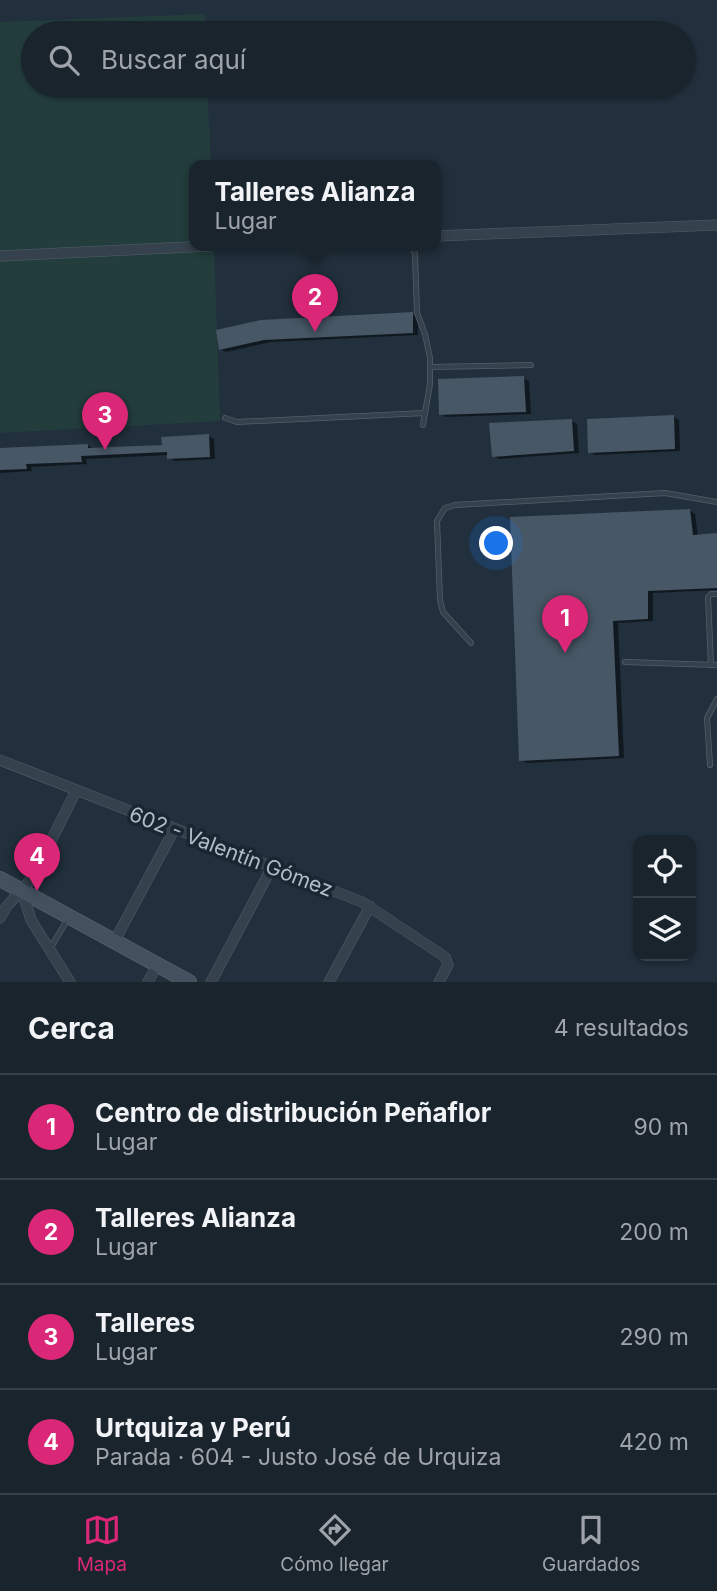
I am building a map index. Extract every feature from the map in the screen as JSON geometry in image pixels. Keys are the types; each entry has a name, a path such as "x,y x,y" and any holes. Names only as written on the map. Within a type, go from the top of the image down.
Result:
{"main road":[{"path":"0,879 189,982"}],"street":[{"path":"441,236 717,225"},
{"path":"0,256 189,247"},
{"name":"602 - Valentín Gómez","path":"0,761 370,906 445,957 448,965 439,982"},
{"path":"0,918 33,877 76,791"},
{"path":"114,942 174,830"},
{"path":"211,982 272,867"},
{"path":"22,891 31,919 70,982"},
{"path":"329,982 370,906"},
{"path":"148,982 158,965"}],"lane":[{"path":"414,251 417,313 425,334 430,367 423,425"},
{"path":"430,367 531,365"},
{"path":"225,418 237,422 425,413"},
{"path":"471,643 443,612 440,600 436,531 437,521 445,508 454,505 665,494 717,502"},
{"path":"625,663 714,665 708,597 717,594"},
{"path":"710,765 707,718 717,699"},
{"path":"49,950 69,917"}],"green space":[{"path":"205,14 205,21 26,21"},
{"path":"21,21 21,98 208,98 211,160 189,160 189,251 214,251 220,421 0,433 0,22"}],"building":[{"path":"413,312 413,333 264,340 219,350 216,330 261,320"},
{"path":"524,376 526,412 439,415 438,379"},
{"path":"674,415 675,449 588,453 587,419"},
{"path":"572,419 574,451 492,457 489,423"},
{"path":"209,434 210,457 167,459 167,452 81,456 82,462 26,464 27,469 0,470 0,448 88,444 88,448 162,445 161,437"},
{"path":"690,509 693,535 717,533 717,588 648,591 648,619 613,621 619,756 519,761 510,517"}],"place":[{"name":"Talleres Alianza","path":"315,332"},
{"name":"Talleres","path":"105,450"},
{"name":"Centro de distribución Peñaflor","path":"565,653"},
{"name":"Urtquiza y Perú","path":"37,891"}]}
